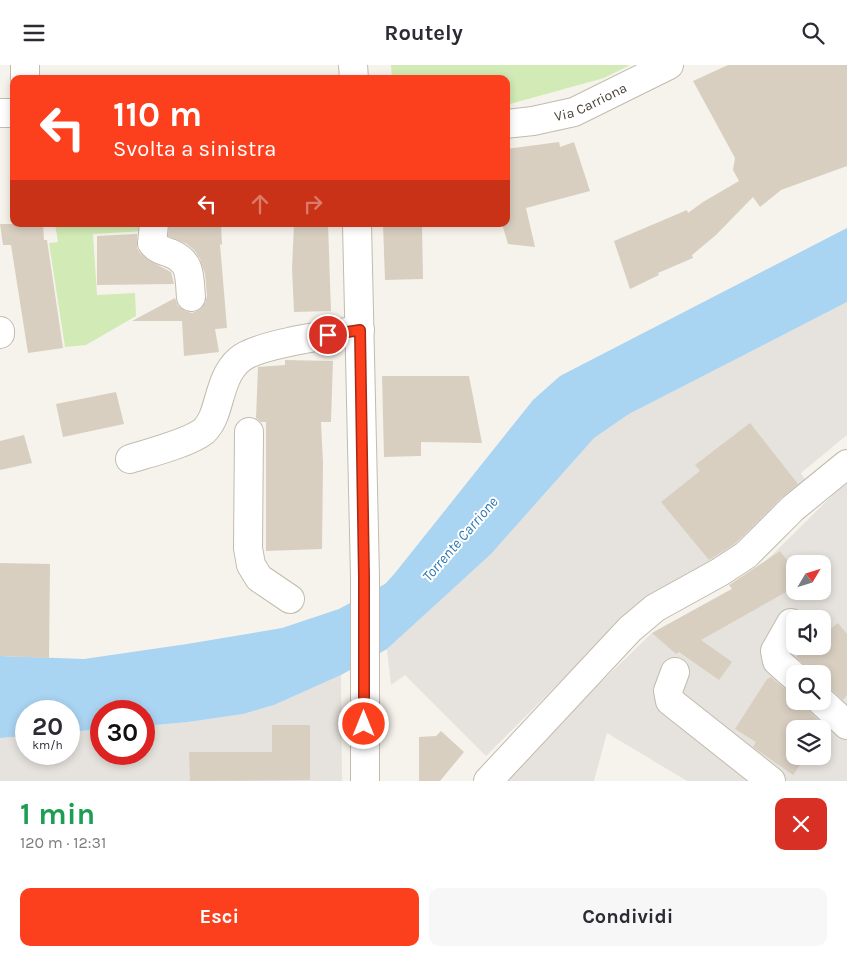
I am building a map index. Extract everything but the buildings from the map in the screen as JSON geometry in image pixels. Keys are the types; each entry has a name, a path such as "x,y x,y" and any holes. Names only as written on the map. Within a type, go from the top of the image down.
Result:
{"street":[{"name":"Via Carriona","path":"510,124 533,121 574,112 669,65"},
{"path":"154,227 152,243 158,249 171,253 184,261 189,271 191,297"},
{"path":"357,227 364,590 365,781"},
{"path":"130,459 182,441 205,430 214,416 230,369 240,358 256,350 312,337 360,330"},
{"path":"249,432 248,548 250,565 259,578 290,599"},
{"path":"488,781 630,629 655,608 720,572 746,555 793,508 847,464"},
{"path":"786,633 775,651 777,661 786,669"},
{"path":"675,672 668,691 670,701 771,781"},
{"path":"831,710 847,725"}],"shaded area":[{"path":"847,302 847,435 801,473 806,481 712,564 664,587 641,604 613,629 486,756 405,675 391,685 387,649 491,554 594,438 629,414"},
{"path":"847,481 847,781 687,781 607,733 594,781 505,781 571,711 652,633 751,578"},
{"path":"341,675 342,781 0,781 0,738 15,737 15,765 80,765 80,731 90,730 90,765 155,765 155,725 243,714 274,705"}],"green space":[{"path":"391,65 630,65 604,78 510,104 510,75 392,75"},
{"path":"56,227 147,227 146,231 93,234 97,295 135,293 136,316 86,345 65,347 49,243 58,242"}],"water":[{"name":"Torrente Carrione","path":"847,228 847,302 629,414 594,438 491,554 387,649 341,675 274,705 243,714 188,722 155,725 155,700 90,700 90,730 80,731 80,700 15,700 15,737 0,738 0,656 84,659 282,628 339,609 385,584 533,400 560,376"}],"route":[{"path":"328,335 360,330 364,724"}]}
